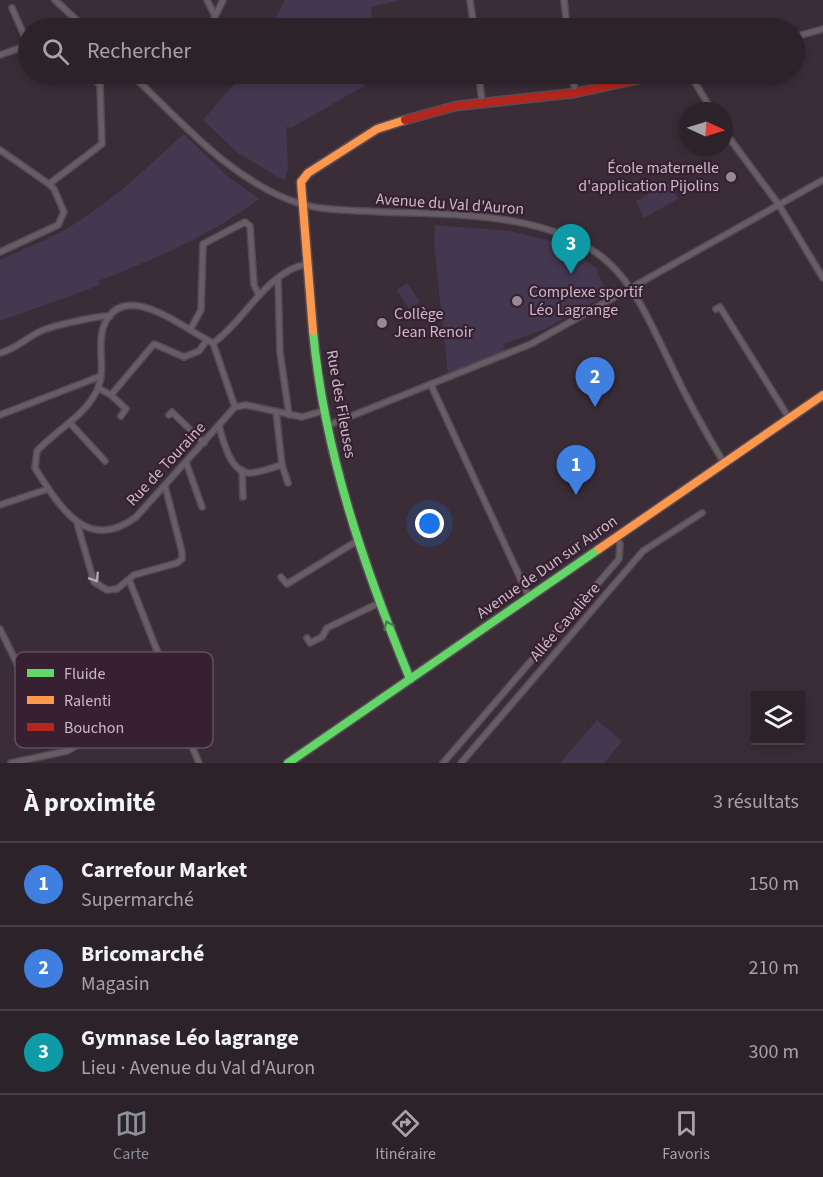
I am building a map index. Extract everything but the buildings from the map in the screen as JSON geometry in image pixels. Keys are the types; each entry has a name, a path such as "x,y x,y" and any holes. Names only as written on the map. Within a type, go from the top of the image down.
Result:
{"street":[{"path":"55,0 74,18"},
{"path":"207,0 215,16"},
{"path":"215,16 223,0"},
{"path":"470,0 473,18"},
{"path":"564,0 566,18"},
{"path":"12,8 18,22"},
{"path":"805,34 823,28"},
{"path":"0,55 18,48"},
{"path":"49,184 102,144 99,84"},
{"name":"Avenue du Val d'Auron","path":"141,84 210,150 249,181 301,204 323,209 528,223 564,234 597,252 611,264 643,309 724,463"},
{"path":"480,84 482,103"},
{"path":"574,84 575,93"},
{"name":"Rue des Fileuses","path":"410,679 379,603 344,497 316,368 300,187 305,176 370,133 435,111 482,103 575,93 616,84"},
{"path":"696,84 707,102"},
{"path":"733,143 778,205 823,278"},
{"path":"0,150 49,184 54,189 64,212 58,225 0,252"},
{"path":"329,425 531,345 823,180"},
{"path":"190,330 202,304 203,244 245,222 250,226 254,285 259,295"},
{"path":"111,395 151,345 158,344 184,357 199,351 210,342 225,335 259,295 278,279 308,264"},
{"path":"278,279 280,352 289,415"},
{"path":"165,486 182,559 177,563 134,575 130,582 117,589 107,590 94,582 77,524 48,489 35,468 34,457 42,446 84,409 98,388 101,376 103,329 110,316 126,306 142,306 210,342 235,407 246,405 302,417 326,410"},
{"path":"716,309 720,307 789,418"},
{"path":"0,353 21,345 38,332 98,316 110,316"},
{"path":"0,415 101,376"},
{"path":"431,386 529,597"},
{"path":"98,388 111,395 126,410 121,416"},
{"name":"Avenue de Dun sur Auron","path":"288,763 823,395"},
{"name":"Rue de Touraine","path":"77,524 91,529 120,527 136,517 235,407"},
{"path":"276,411 282,465 288,483"},
{"path":"169,415 172,412 204,442"},
{"path":"70,423 105,461"},
{"path":"219,426 226,450 242,470 249,473 282,465"},
{"path":"186,462 202,507"},
{"path":"242,470 243,497"},
{"path":"0,505 48,489"},
{"name":"Allée Cavalière","path":"462,763 643,551 702,513"},
{"path":"443,763 619,559 620,544 616,537"},
{"path":"281,577 287,584 357,541"},
{"path":"130,582 158,652"},
{"path":"307,638 310,643 322,637 327,628 379,603"},
{"path":"0,629 15,660"},
{"path":"11,763 72,748"},
{"path":"193,748 199,763"}],"shaded area":[{"path":"285,0 400,0 371,7 372,18 275,18"},
{"path":"234,84 366,84 291,128 286,127 288,167 285,181 238,153 203,120"},
{"path":"184,134 227,176 259,199 201,235 98,281 100,285 0,321 0,260 81,220 127,185"},
{"path":"669,183 678,199 644,218 636,201"},
{"name":"Complexe sportif Léo Lagrange","path":"435,225 511,231 561,244 599,270 597,272 608,294 545,329 503,344 505,351 448,373 434,242"},
{"path":"407,283 420,302 409,309 397,290"},
{"path":"597,720 622,741 604,763 560,763"}],"traffic: fast":[{"path":"313,331 318,376 336,465 362,552 410,679"},
{"path":"288,763 599,549"}],"traffic: slow":[{"path":"313,331 301,182 308,173 377,129 405,120"},
{"path":"599,549 823,395"}],"traffic: jam":[{"path":"405,120 456,106 575,93 616,84"}],"place":[{"name":"École maternelle d'application Pijolins","path":"731,177"},
{"name":"Gymnase Léo lagrange","path":"571,274"},
{"name":"Complexe sportif Léo Lagrange","path":"517,301"},
{"name":"Collège Jean Renoir","path":"382,323"},
{"name":"Bricomarché","path":"595,407"},
{"name":"Carrefour Market","path":"576,495"}]}
